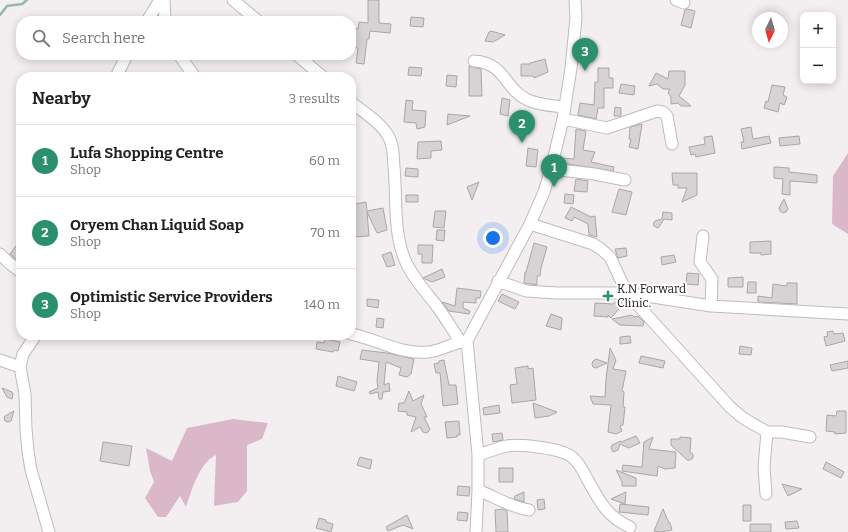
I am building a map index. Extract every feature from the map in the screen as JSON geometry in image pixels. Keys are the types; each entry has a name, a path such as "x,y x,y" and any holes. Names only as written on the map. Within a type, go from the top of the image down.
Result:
{"street":[{"path":"150,16 160,0"},
{"path":"164,0 165,16"},
{"path":"233,0 252,16"},
{"path":"356,336 401,350 418,352 430,352 463,341 509,264 530,224 544,192 563,120 571,68 576,18 575,0"},
{"path":"118,72 124,60"},
{"path":"183,60 191,72"},
{"path":"304,60 318,72"},
{"path":"474,61 492,65 499,70 516,91 527,100 565,107"},
{"path":"356,106 379,126 387,134 391,141 398,226 405,260 412,274 463,341 478,455 476,532"},
{"path":"563,120 607,128 658,111 666,113 672,144"},
{"path":"551,169 594,174 625,180"},
{"path":"530,224 593,244 610,257 627,293 730,407 743,418 767,432 782,432 810,437"},
{"path":"703,236 700,262 712,278 711,306"},
{"path":"0,254 16,268"},
{"path":"498,281 526,291 557,293 627,293 711,306 848,314"},
{"path":"33,340 24,354 20,367 25,394 26,429 31,470 49,532"},
{"path":"0,360 20,367"},
{"path":"766,494 764,466 767,432"},
{"path":"478,455 508,446 517,445 560,451 567,454 573,458 585,474 604,507 612,517 620,523 630,527"},
{"path":"478,490 510,506 529,510"}],"shaded area":[{"path":"848,153 848,234 832,224 833,176"},
{"path":"233,419 268,423 262,439 247,445 247,491 238,502 214,506 216,455 205,464 201,470 186,507 180,496 166,517 158,517 145,498 154,482 150,471 146,448 172,461 187,428"}],"building":[{"path":"368,0 379,0 379,23 391,24 390,33 370,31 369,39 367,39 364,64 356,63 358,48 356,48 356,29 358,29 359,22 368,23"},
{"path":"685,10 695,11 691,28 681,25"},
{"path":"411,17 424,18 423,27 410,26"},
{"path":"491,31 505,35 493,42 485,41 489,32"},
{"path":"545,59 548,72 534,78 533,76 521,76 521,64 530,64"},
{"path":"469,66 481,69 482,96 469,96"},
{"path":"409,67 422,68 421,76 408,75"},
{"path":"598,68 609,68 609,78 613,78 613,88 604,88 604,108 598,108 596,119 578,115 580,103 594,105 595,82 598,82"},
{"path":"669,71 685,71 685,85 679,96 691,106 681,106 678,103 671,104 671,97 668,93 670,89 663,89 657,84 649,86 656,73 668,79"},
{"path":"447,75 457,76 456,87 446,86"},
{"path":"621,84 635,86 634,95 619,93"},
{"path":"772,85 785,87 783,95 787,97 784,105 780,103 778,112 764,108 766,101 768,102"},
{"path":"502,98 510,100 508,116 500,114"},
{"path":"406,100 413,101 412,110 426,111 425,127 417,129 416,123 404,122"},
{"path":"615,107 621,108 621,116 614,116"},
{"path":"448,114 470,116 447,125"},
{"path":"642,124 638,149 629,147 631,139 629,139 630,127"},
{"path":"751,127 753,139 769,136 771,143 742,149 741,142 744,142 741,129"},
{"path":"576,129 586,131 583,150 595,152 591,162 614,167 613,171 560,163 561,158 574,159"},
{"path":"712,136 715,153 696,157 695,154 691,155 689,147 705,144 704,137"},
{"path":"799,136 800,144 780,146 779,138"},
{"path":"441,141 442,150 431,151 431,158 417,159 418,142"},
{"path":"528,148 538,150 536,167 526,166"},
{"path":"774,167 789,168 789,172 817,175 817,183 790,181 790,195 782,194 783,179 774,178"},
{"path":"406,168 418,169 418,177 405,176"},
{"path":"672,173 697,173 697,195 682,202 687,188 678,188 678,185 673,185"},
{"path":"576,179 588,181 587,192 574,191"},
{"path":"479,182 472,200 467,187"},
{"path":"619,189 632,192 626,215 612,212"},
{"path":"565,194 574,195 573,204 564,203"},
{"path":"406,195 418,195 418,202 406,202"},
{"path":"784,199 788,209 783,213 779,208"},
{"path":"366,202 367,211 383,208 387,230 377,233 367,212 369,236 356,237 356,204"},
{"path":"571,207 591,217 595,216 597,237 589,235 588,224 574,217 572,221 565,218"},
{"path":"435,211 446,211 444,228 433,227"},
{"path":"663,212 672,213 672,220 664,219 657,228 653,224 655,221 662,219"},
{"path":"437,230 445,230 444,241 436,240"},
{"path":"771,241 771,254 761,255 761,253 750,253 750,242"},
{"path":"534,243 547,247 540,276 537,276 537,285 524,283 525,272"},
{"path":"418,245 433,245 432,263 422,263 422,254 418,254"},
{"path":"16,246 16,259 10,254"},
{"path":"626,248 627,256 618,258 615,249"},
{"path":"391,252 395,265 387,267 382,255"},
{"path":"674,255 676,262 662,265 661,257"},
{"path":"442,269 445,277 432,282 423,278"},
{"path":"687,273 699,274 698,285 686,284"},
{"path":"743,277 743,287 728,287 728,278"},
{"path":"748,282 756,282 756,293 747,293"},
{"path":"787,283 797,283 797,304 758,302 758,296 772,298 773,284 787,286"},
{"path":"457,288 481,291 480,298 476,298 476,303 463,302 463,308 470,311 469,314 449,311 442,302 455,306"},
{"path":"502,294 519,302 515,309 498,301"},
{"path":"367,299 379,300 378,308 367,306"},
{"path":"615,302 625,302 611,318 608,315 608,317 594,316 595,303 613,304"},
{"path":"551,314 562,318 561,330 546,326"},
{"path":"632,315 634,317 638,316 644,322 643,326 620,325 612,319"},
{"path":"377,318 384,319 383,328 376,327"},
{"path":"833,331 834,334 843,333 845,341 826,346 824,337 828,336 827,332"},
{"path":"630,336 631,343 620,344 620,337"},
{"path":"325,340 340,342 338,351 334,350 333,352 316,349 317,342 324,343"},
{"path":"740,346 752,348 751,355 739,354"},
{"path":"610,348 616,360 613,369 626,371 622,391 624,392 623,407 625,407 623,425 620,426 622,431 616,434 608,432 611,405 593,404 590,396 605,397"},
{"path":"362,350 387,353 414,359 411,374 407,377 399,375 401,368 386,362 384,385 389,383 390,391 383,392 382,399 379,399 378,392 370,394 369,392 378,388 377,381 379,362 360,359"},
{"path":"641,356 665,361 663,368 639,363"},
{"path":"596,359 607,363 596,368 593,367 593,361"},
{"path":"444,360 449,385 456,385 458,404 443,406 440,373 436,373 434,364"},
{"path":"848,361 848,368 832,371 830,365"},
{"path":"528,366 528,369 533,368 536,400 512,403 510,385 517,384 515,368"},
{"path":"338,376 357,382 354,391 336,386"},
{"path":"2,388 12,392 12,399 7,397"},
{"path":"409,391 413,401 424,395 421,404 427,417 424,417 430,429 426,433 423,432 420,427 411,432 416,417 407,415 407,412 398,411 399,403 404,403"},
{"path":"533,403 557,412 549,416 535,418"},
{"path":"499,405 500,413 484,415 483,408"},
{"path":"14,411 11,421 5,421 5,416"},
{"path":"837,411 846,411 846,433 835,434 835,432 826,431 827,415 836,416"},
{"path":"459,421 460,435 457,435 457,437 447,438 445,422"},
{"path":"502,433 503,440 493,442 492,434"},
{"path":"636,436 640,443 629,448 620,444 618,450 613,452 611,448 612,445"},
{"path":"653,437 649,449 676,452 675,468 665,469 658,466 657,476 622,471 623,465 642,467 644,442"},
{"path":"680,437 691,438 690,452 693,454 693,458 690,460 687,460 671,445 671,439 680,439"},
{"path":"103,442 132,446 129,466 100,461"},
{"path":"360,457 372,460 370,469 357,465"},
{"path":"826,462 844,472 841,478 823,469"},
{"path":"499,468 513,468 513,482 499,482"},
{"path":"616,470 636,478 636,486 622,486 622,482"},
{"path":"782,484 802,489 788,496"},
{"path":"458,486 470,487 469,496 457,495"},
{"path":"524,492 524,502 514,499 515,496"},
{"path":"626,492 625,504 611,499"},
{"path":"544,499 545,509 538,510 537,500"},
{"path":"620,504 649,507 648,515 619,512"},
{"path":"743,505 751,505 751,521 743,521"},
{"path":"503,509 507,511 508,532 496,532 495,510"},
{"path":"663,509 672,530 661,532 654,531"},
{"path":"458,512 468,513 467,521 457,520"},
{"path":"407,515 413,529 403,525 388,531 386,527"},
{"path":"319,518 333,524 331,532 316,528"},
{"path":"797,521 799,528 786,529 785,522"},
{"path":"750,524 771,524 771,532 750,532"}],"waterway":[{"path":"0,15 7,6 22,4 27,0"}],"place":[{"name":"Optimistic Service Providers","path":"585,71"},
{"name":"Oryem Chan Liquid Soap","path":"522,143"},
{"name":"Lufa Shopping Centre","path":"554,187"},
{"name":"K.N Forward Clinic.","path":"608,296"}]}
